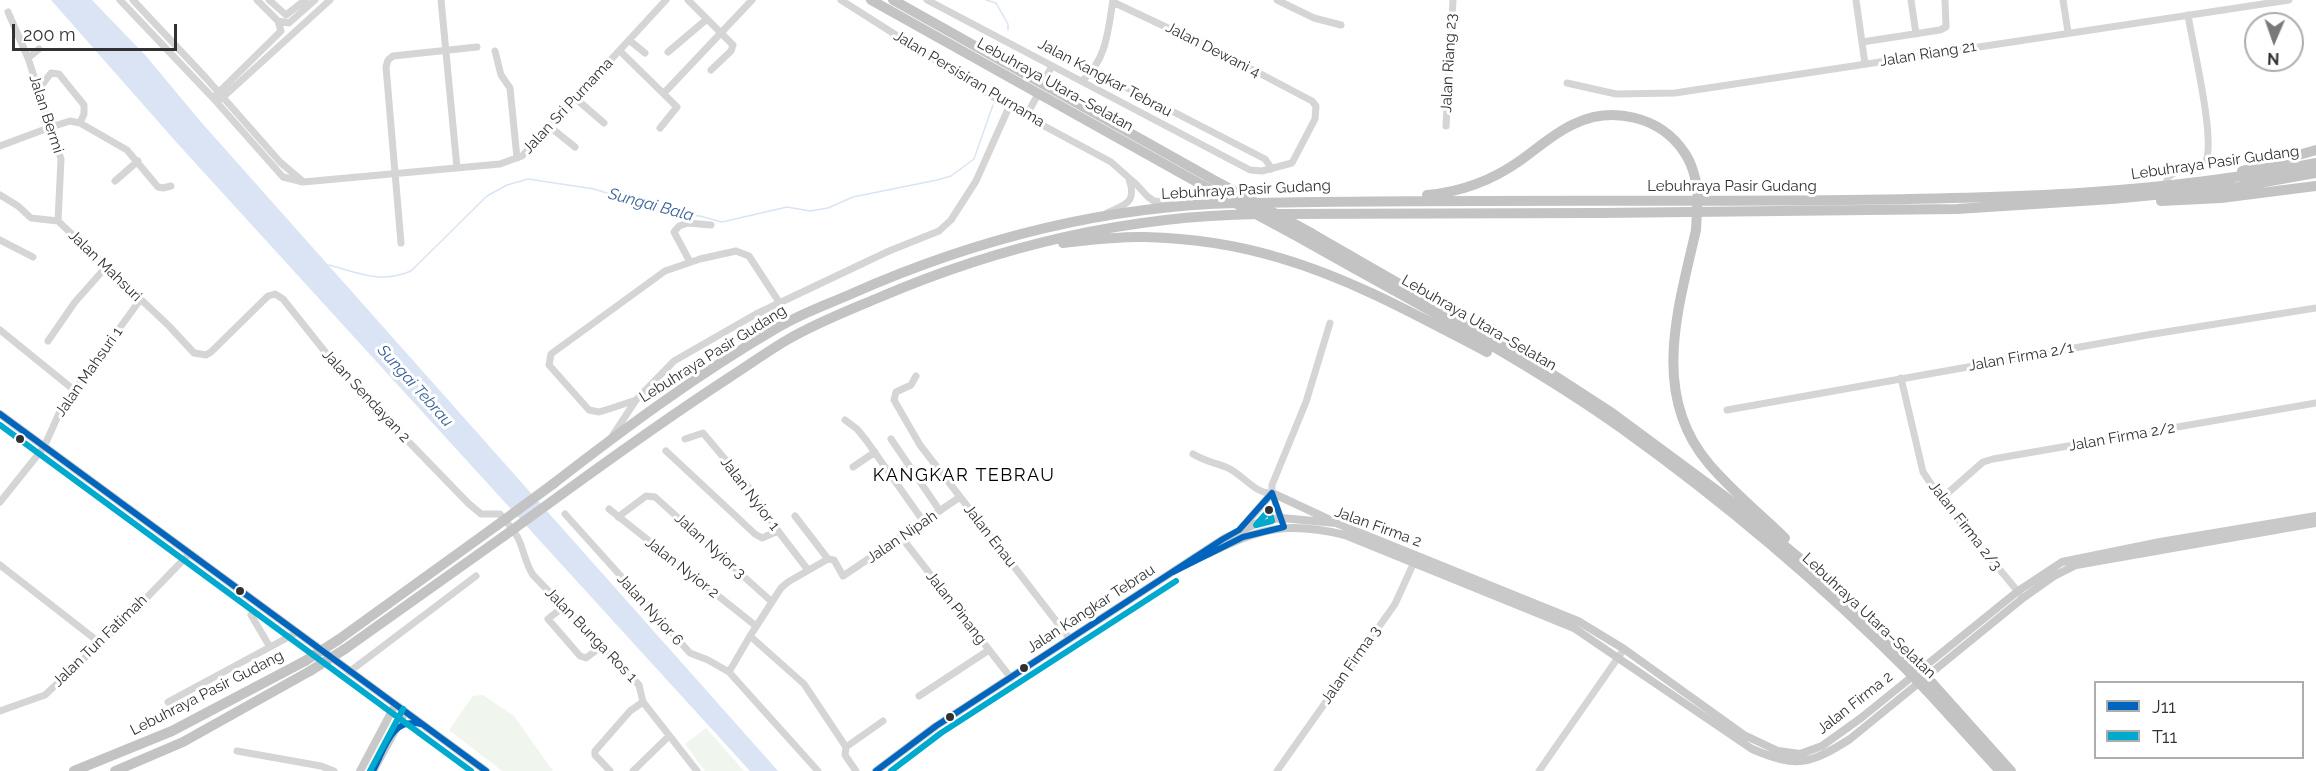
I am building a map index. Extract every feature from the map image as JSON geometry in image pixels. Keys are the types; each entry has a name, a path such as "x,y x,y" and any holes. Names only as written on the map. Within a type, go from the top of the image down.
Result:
{"highway":[{"name":"Lebuhraya Utara–Selatan","path":"871,0 1293,234 1525,367 1620,428 1724,507 1912,668"},
{"name":"Lebuhraya Utara–Selatan","path":"893,0 1311,233 1576,387 1719,492 1843,597 2011,771"},
{"path":"1352,201 1437,194 1469,186 1506,170 1574,124 1588,119 1614,115 1629,116 1652,124 1671,138 1685,152 1698,190 1696,230 1672,349 1675,392 1685,424 1708,463 1770,524 1838,585 1843,597"},
{"path":"2219,179 2251,167 2316,150"},
{"name":"Lebuhraya Pasir Gudang","path":"341,645 612,437 706,372 778,327 881,280 935,259 999,239 1097,217 1196,204 1352,201 1759,201 1992,198 2116,192 2219,179 2316,163"},
{"name":"Lebuhraya Pasir Gudang","path":"115,771 183,742 341,645 504,536 656,425 787,340 823,321 943,271 1035,243 1114,226 1194,216 1957,209 2112,200 2237,187 2316,173"},
{"path":"2112,200 2211,198 2316,186"},
{"path":"1035,243 1143,237 1212,243 1279,257 1325,273 1365,291 1516,368 1525,367"},
{"name":"Lebuhraya Pasir Gudang","path":"74,771 172,731 307,666"},
{"name":"Lebuhraya Utara–Selatan","path":"1930,687 2000,771"}],"main road":[{"path":"0,414 486,771"},
{"path":"1239,530 1272,493 1336,523"},
{"name":"Jalan Firma 2","path":"1173,572 1243,537 1282,523 1336,523 1574,628 1752,749 1779,760 1800,761 1828,753 1850,740 2050,568 2073,558 2316,516"},
{"name":"Jalan Firma 2","path":"1173,572 1239,530 1262,521 1316,528 1345,535 1416,559 1578,621 1624,649 1744,735 1778,751 1800,754 1822,746 1861,718 2020,595 2076,565 2316,524"},
{"name":"Jalan Kangkar Tebrau","path":"876,771 936,726 1173,572"},
{"path":"374,690 384,704 386,720"},
{"path":"360,771 395,705"},
{"path":"374,771 405,712"},
{"path":"396,727 410,721 421,723"}],"street":[{"path":"120,0 218,97"},
{"path":"133,0 218,97"},
{"path":"218,97 280,31 278,21 257,0"},
{"path":"269,0 286,15 309,1"},
{"path":"218,97 330,0"},
{"path":"441,0 457,168"},
{"name":"Jalan Sri Purnama","path":"218,97 280,162 303,182 500,164 517,158 529,149 666,0"},
{"path":"688,0 733,48 711,70"},
{"path":"664,93 752,0"},
{"name":"Jalan Persisiran Purnama","path":"841,0 1009,108 1103,158 1154,201 1196,204"},
{"name":"Jalan Kangkar Tebrau","path":"927,0 1250,170 1272,169"},
{"path":"1277,0 1314,18 1341,25"},
{"name":"Jalan Riang 23","path":"1446,126 1452,0"},
{"path":"1856,0 1865,64"},
{"path":"1911,0 1916,34"},
{"path":"1862,42 1940,30 1946,27 1945,0"},
{"path":"2063,0 2068,32"},
{"name":"Jalan Riang 21","path":"1567,83 1616,94 1658,94 2289,0"},
{"path":"309,1 312,14 310,18"},
{"path":"278,21 289,23 309,1"},
{"path":"1082,81 1094,71 1106,44 1113,1"},
{"name":"Jalan Dewani 4","path":"1113,1 1221,53 1312,101 1316,106 1315,119 1292,163 1272,169"},
{"name":"Jalan Bermi","path":"8,12 28,58 61,159 61,198 58,221"},
{"path":"2165,186 2168,177 2178,171 2205,163 2209,153 2203,101 2188,15"},
{"path":"668,52 707,19"},
{"path":"629,40 645,53"},
{"path":"401,243 397,174 386,67 388,60 393,56 477,47"},
{"path":"28,58 39,49"},
{"path":"495,51 501,75 510,88 517,158"},
{"path":"620,51 677,107 660,128"},
{"path":"1045,79 1052,66"},
{"path":"1094,71 1265,159 1272,169"},
{"path":"39,89 48,74 59,74 84,105 84,114 80,123"},
{"path":"575,98 604,123"},
{"path":"1026,116 1036,98"},
{"path":"612,437 636,400 674,362 779,302 889,250 939,231 951,220 976,181 1009,108"},
{"path":"0,146 51,127 70,122 80,123 128,150 158,187 171,186"},
{"path":"550,127 575,147"},
{"path":"115,181 138,161"},
{"path":"1097,217 1127,204 1132,193 1128,177"},
{"name":"Jalan Mahsuri","path":"0,195 18,206 31,218 58,221 169,326 194,353 201,355"},
{"path":"690,262 674,232 679,226 688,223 711,225"},
{"path":"0,240 33,257"},
{"path":"636,400 599,412 589,410 553,371 549,365 551,354 665,271 690,262 736,251 743,252 756,264 779,302"},
{"path":"48,341 75,302 106,267"},
{"name":"Jalan Sendayan 2","path":"201,355 211,352 268,296 271,294 279,296 342,373 480,513"},
{"name":"Jalan Mahsuri 1","path":"0,502 44,447 61,409 140,300"},
{"name":"Jalan Firma 2/1","path":"1727,410 1901,378 2316,308"},
{"path":"756,314 778,327"},
{"path":"1282,523 1272,493 1274,480 1306,402 1330,323"},
{"path":"0,330 74,390"},
{"name":"Jalan Enau","path":"916,376 911,386 896,392 894,400 920,445 1070,639"},
{"name":"Jalan Firma 2/3","path":"1901,378 1920,462 1941,499 2020,595"},
{"name":"Jalan Firma 2/2","path":"1941,499 1983,462 1993,459 2316,403"},
{"path":"845,420 857,429 875,452 921,518 921,524"},
{"name":"Jalan Nyior 1","path":"685,439 703,433 751,490 778,531 808,570"},
{"path":"891,440 940,511"},
{"path":"666,451 754,534 762,538 778,531"},
{"path":"853,467 875,452"},
{"path":"1193,454 1203,460 1228,468 1263,492 1272,493"},
{"name":"Jalan Nyior 3","path":"618,517 646,495 655,496 771,601"},
{"name":"Jalan Nipah","path":"828,560 834,560 843,576 960,497"},
{"name":"Jalan Nyior 2","path":"609,509 756,626"},
{"name":"Jalan Bunga Ros 1","path":"480,513 500,514 519,539 528,567 563,607 639,685 643,702 697,771"},
{"name":"Jalan Nyior 6","path":"566,514 690,653 729,672 818,771"},
{"path":"729,672 771,601 784,584 828,560 795,516"},
{"name":"Jalan Pinang","path":"902,538 1011,678"},
{"name":"Jalan Tun Fatimah","path":"0,711 45,695 189,554"},
{"name":"Jalan Firma 3","path":"1277,771 1395,603 1416,559"},
{"path":"0,566 100,643"},
{"path":"349,672 476,576"},
{"path":"563,607 548,619 580,656 590,657 602,646"},
{"path":"251,615 270,647"},
{"path":"168,702 296,633"},
{"path":"750,636 804,684 845,749 856,771"},
{"path":"1539,771 1624,649"},
{"path":"919,696 989,650"},
{"path":"610,771 594,751 630,711 643,702"},
{"path":"845,749 883,721"},
{"path":"633,771 669,736"},
{"path":"237,751 321,766 334,771"}],"shaded area":[{"path":"483,695 514,716 553,771 502,771 449,730 473,696"},
{"path":"706,728 744,771 705,771 685,744"}],"water":[{"name":"Sungai Tebrau","path":"51,0 92,0 146,56 201,122 778,771 750,771 177,143"}],"waterway":[{"path":"986,0 996,3 1008,24 1008,30"},
{"name":"Sungai Bala","path":"329,265 380,277 390,277 411,271 487,196 507,185 528,179 594,189 674,214 700,216 722,222 787,207 810,211 828,208 853,197 951,176 974,159 993,105"}],"transit line":[{"name":"J11","path":"0,414 486,771"},
{"name":"T11","path":"0,425 471,771"},
{"name":"J11","path":"876,771 936,726 1223,539 1239,530 1272,493 1284,527 1243,537 1173,572"},
{"name":"T11","path":"1269,510 1272,521 1256,525 1269,510"},
{"name":"T11","path":"891,771 941,733 1176,581"},
{"name":"T11","path":"370,771 403,709"},
{"name":"J11","path":"373,771 390,737 396,730 411,723 421,724"}],"district":[{"name":"KANGKAR TEBRAU","path":"964,476"}]}
